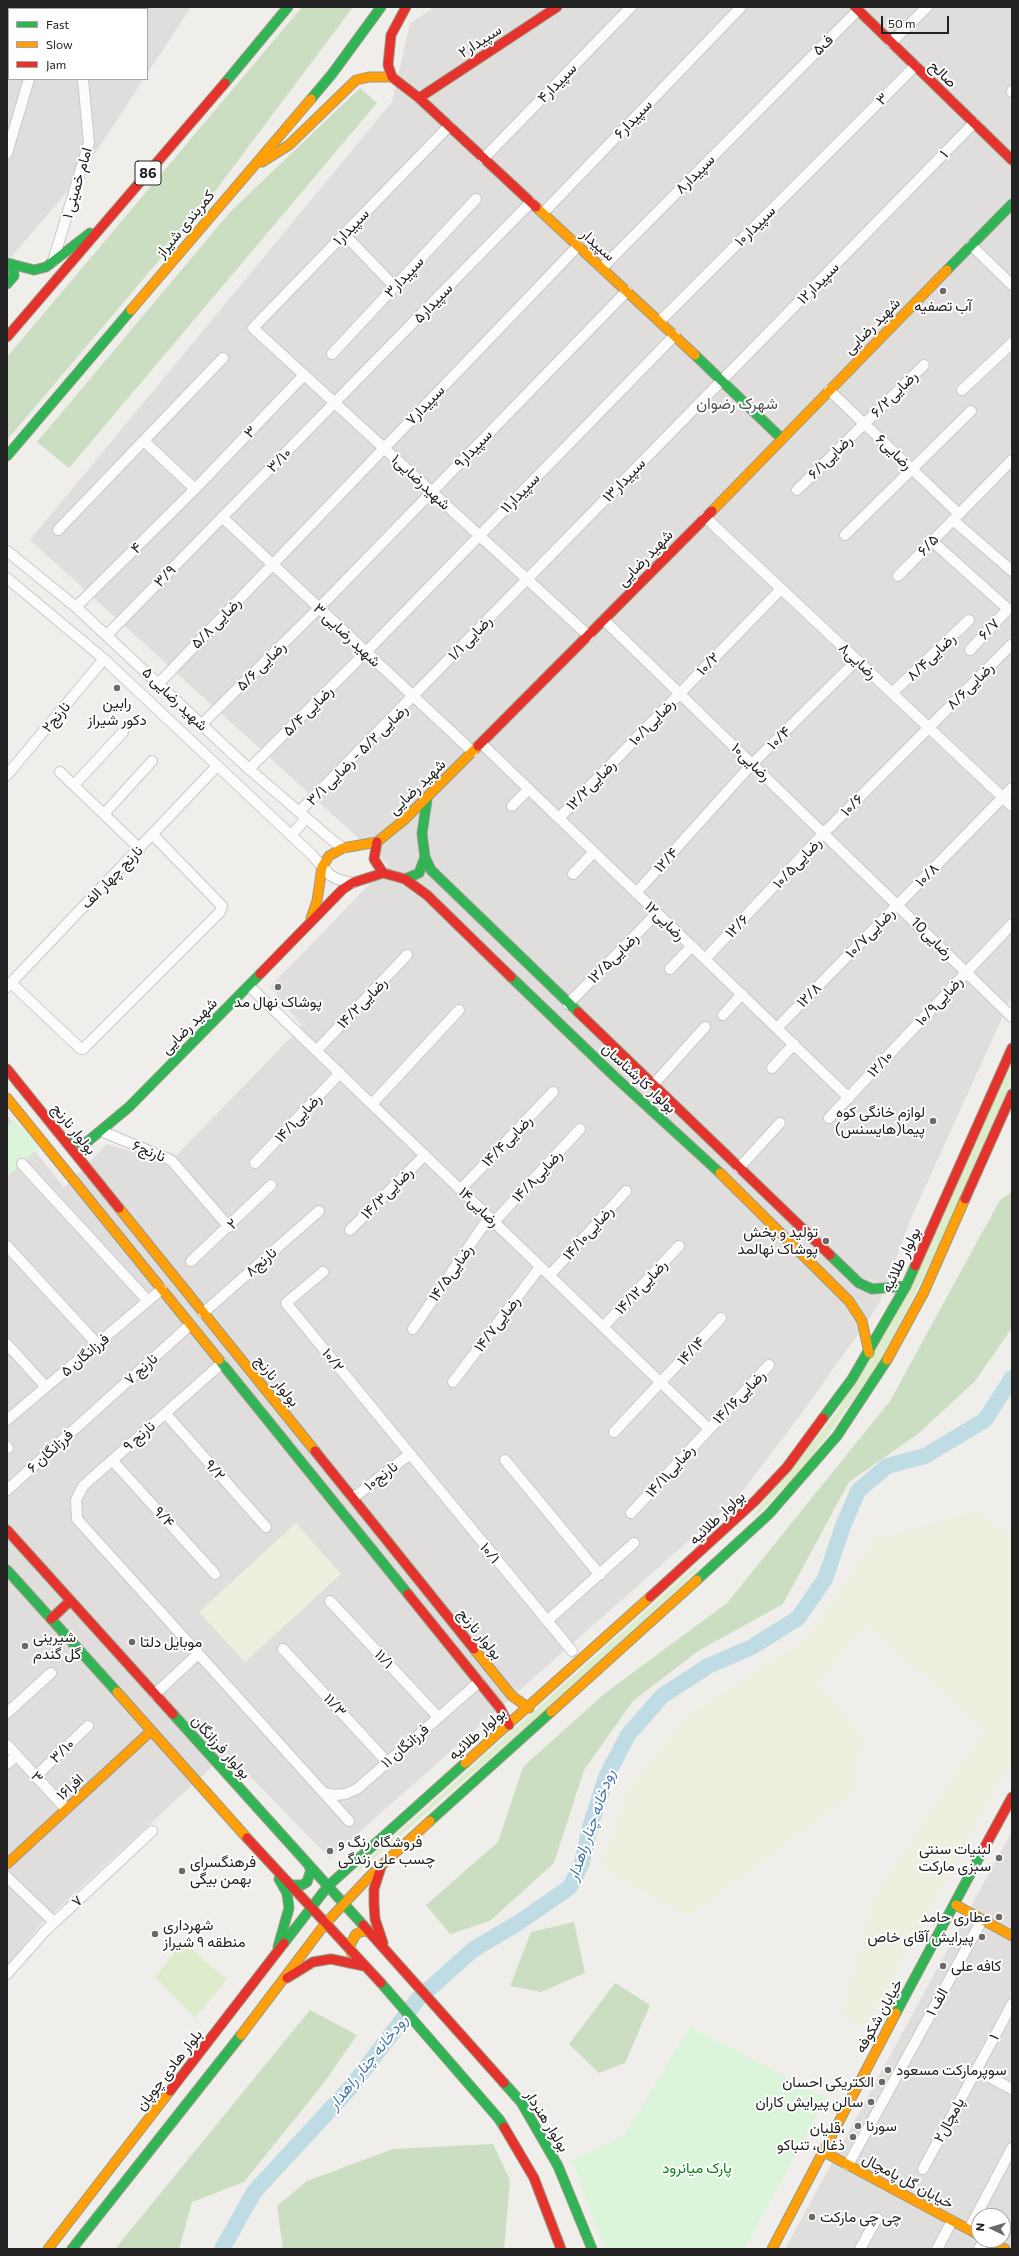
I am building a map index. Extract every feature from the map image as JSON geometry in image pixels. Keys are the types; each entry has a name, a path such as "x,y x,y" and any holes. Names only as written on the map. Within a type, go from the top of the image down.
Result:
{"main road":[{"name":"86","path":"7,337 246,59 288,7"},
{"name":"کمربندی شیراز","path":"7,456 332,74 381,7"},
{"path":"249,170 289,145 356,80 369,77 392,77 388,65 391,35 406,7"},
{"name":"سپیدار۲","path":"419,98 557,7"},
{"name":"صالح","path":"856,8 1012,160"},
{"name":"سپیدار","path":"392,77 419,98 483,159 660,321 781,438"},
{"name":"شهید رضایی","path":"310,920 317,901 322,866 329,856 343,848 377,842 427,799 589,636 781,438 1012,204"},
{"path":"9,264 34,270 46,268 109,218"},
{"path":"7,284 14,276 14,271 9,264"},
{"name":"بولوار کارشناسان","path":"427,799 422,834 424,857 431,870 568,1004 860,1284"},
{"path":"404,820 414,824 422,834"},
{"path":"352,883 383,873 374,859 377,842"},
{"path":"405,879 420,873 424,857"},
{"name":"بولوار کارشناسان","path":"383,873 405,879 427,895 614,1076 715,1168 850,1303 862,1320 868,1353"},
{"path":"427,895 426,885 428,882 435,879 441,880"},
{"name":"شهید رضایی","path":"101,1132 129,1107 249,986 310,920 343,889 352,883"},
{"name":"بولوار طلائیه","path":"310,1907 328,1886 355,1860 509,1725 701,1552 755,1501 787,1467 820,1425 868,1353 906,1286 1012,1048"},
{"name":"بولوار نارنج","path":"7,1069 512,1696 528,1708"},
{"path":"62,2232 74,2246 286,1978 325,1924 370,1876 713,1567 769,1514 837,1436 886,1362 924,1292 1012,1094"},
{"name":"بولوار نارنج","path":"7,1098 500,1708 509,1725"},
{"path":"68,1143 77,1144 87,1142 101,1132"},
{"path":"850,1303 863,1297 860,1284"},
{"path":"860,1284 872,1289 906,1286"},
{"path":"273,1426 287,1415"},
{"name":"بولوار فرزانگان","path":"7,1530 415,1981"},
{"path":"701,1552 713,1567"},
{"path":"7,1570 325,1924 397,2000 499,2119 518,2147 534,2178 561,2249"},
{"path":"51,1619 70,1601"},
{"path":"500,1708 510,1706 512,1696"},
{"name":"۱۶افرا","path":"7,1864 151,1731"},
{"name":"خیابان شکوفه","path":"772,2249 824,2152 846,2105 956,1905 1012,1798"},
{"path":"355,1860 353,1865 356,1875 360,1878 370,1876"},
{"path":"270,1863 286,1892 289,1908 286,1925 274,1956"},
{"path":"290,1885 302,1885 307,1882 311,1870 308,1864"},
{"path":"381,1867 374,1889 374,1904 375,1919 386,1949"},
{"path":"956,1905 1012,1936"},
{"name":"بلوار هادی چوپان","path":"48,2249 292,1933 310,1907"},
{"path":"292,1933 298,1931 304,1932 308,1937 309,1943 307,1948"},
{"path":"351,1952 350,1945 356,1934 363,1931 370,1932"},
{"path":"286,1978 313,1962 331,1959 364,1966"},
{"name":"بولوار هنردار","path":"415,1981 521,2102 541,2134 558,2166 592,2249"},
{"name":"خیابان گل پامچال","path":"824,2152 969,2229"}],"street":[{"name":"سپیدار۴","path":"483,159 631,7"},
{"name":"سپیدار۶","path":"543,213 742,7"},
{"path":"891,43 927,7"},
{"name":"ف۵","path":"788,80 856,8"},
{"name":"۳","path":"849,132 915,66"},
{"path":"7,154 28,80"},
{"name":"امام خمینی ۱","path":"54,261 89,143 83,80"},
{"name":"سپیدار۸","path":"602,268 788,80"},
{"name":"۱","path":"914,185 974,123"},
{"name":"سپیدار۱","path":"253,328 449,126"},
{"name":"سپیدار۱۰","path":"660,321 849,132"},
{"name":"سپیدار۱۲","path":"722,381 914,185"},
{"name":"سپیدار۳","path":"332,354 476,199"},
{"name":"سپیدار۵","path":"335,404 531,202"},
{"path":"344,234 395,287"},
{"path":"971,245 1012,285"},
{"name":"سپیدار۷","path":"272,564 578,246"},
{"name":"سپیدار۹","path":"319,608 627,291"},
{"name":"شهیدرضایی۱","path":"253,328 526,580 589,636"},
{"name":"سپیدار۱۱","path":"366,652 675,335"},
{"path":"962,390 1012,343"},
{"path":"58,530 223,358"},
{"name":"رضایی۶/۲","path":"864,424 924,365"},
{"name":"۳","path":"195,489 304,375"},
{"name":"سپیدار۱۳","path":"526,580 722,381"},
{"name":"رضایی۶","path":"829,390 912,469 956,517 1012,571"},
{"name":"۳/۱۰","path":"222,517 335,404"},
{"path":"845,536 971,412"},
{"name":"رضایی۶/۱","path":"797,490 864,424"},
{"path":"144,441 195,489"},
{"name":"۶/۵","path":"898,576 1012,460"},
{"name":"۴","path":"76,607 195,489"},
{"name":"شهید رضایی ۳","path":"222,517 473,752"},
{"name":"۳/۹","path":"107,635 222,517"},
{"name":"رضایی۸","path":"705,517 1012,806"},
{"name":"۶/۷","path":"932,541 1008,609 970,650"},
{"name":"شهید رضایی ۵","path":"7,551 76,607 159,683 249,769 343,848"},
{"name":"رضایی ۵/۸","path":"159,683 272,564"},
{"name":"شهید رضایی ۵","path":"7,578 104,659 337,880 352,883"},
{"name":"رضایی ۱/۱","path":"414,697 526,580"},
{"name":"۱۰/۲","path":"680,693 782,589"},
{"name":"رضایی ۵/۶","path":"202,724 319,608"},
{"name":"رضایی۱۰","path":"604,620 898,905"},
{"name":"رضایی۸/۴","path":"892,693 969,620"},
{"name":"رضایی۸/۶","path":"879,778 1011,645"},
{"name":"رضایی ۵/۴","path":"249,769 366,652"},
{"name":"نارنج۲","path":"7,775 104,659"},
{"name":"۱۰/۴","path":"694,828 752,764 857,660"},
{"name":"رضایی۱۰/۱","path":"623,752 680,693"},
{"name":"رضایی ۵/۲ - رضایی ۳/۱","path":"291,836 303,815 414,697"},
{"path":"74,785 124,732"},
{"name":"رضایی۱۲","path":"482,744 849,1098"},
{"name":"رضایی۱۲/۲","path":"559,818 623,752"},
{"path":"104,814 152,761"},
{"name":"نارنج چهار الف","path":"9,985 140,849 217,766"},
{"path":"60,772 140,849"},
{"name":"۱۰/۶","path":"824,833 879,778"},
{"name":"۱۰/۸","path":"898,905 1012,788"},
{"path":"512,806 529,789"},
{"name":"۱۲/۴","path":"636,893 694,828"},
{"name":"رضایی۱۰/۵","path":"769,893 824,833"},
{"path":"9,985 81,1049 83,1049 220,912 222,906 153,835"},
{"path":"573,874 594,852"},
{"name":"۱۲/۶","path":"705,959 769,893"},
{"name":"رضایی۱۰/۷","path":"842,961 898,905"},
{"name":"رضایی10","path":"898,905 1012,1017"},
{"name":"رضایی۱۲/۵","path":"568,1004 658,913"},
{"name":"رضایی۱۰/۹","path":"912,1030 1012,924"},
{"path":"670,969 692,946"},
{"name":"رضایی۱۴/۲","path":"317,1050 407,955"},
{"name":"۱۲/۸","path":"777,1028 842,961"},
{"name":"رضایی۱۴","path":"249,986 708,1428"},
{"path":"723,1015 742,994"},
{"path":"372,1104 459,1010"},
{"path":"653,1085 705,1027"},
{"name":"۱۲/۱۰","path":"829,1118 912,1030"},
{"path":"772,1068 794,1044"},
{"name":"۱۴/۱رضایی","path":"255,1163 340,1073"},
{"name":"رضایی۱۴/۴","path":"461,1190 553,1092"},
{"path":"739,1168 780,1123"},
{"name":"رضایی۱۴/۸","path":"492,1220 580,1129"},
{"name":"نارنج۶","path":"101,1132 171,1160 229,1227"},
{"name":"رضایی۱۴/۳","path":"350,1230 425,1155"},
{"path":"22,1164 148,1301"},
{"name":"۲","path":"191,1261 229,1227 271,1185"},
{"name":"رضایی۱۴/۱۰","path":"550,1276 626,1191"},
{"name":"نارنج۸","path":"203,1313 319,1211"},
{"name":"رضایی۱۴/۵","path":"413,1329 492,1220"},
{"path":"7,1246 98,1345"},
{"name":"رضایی۱۴/۱۲","path":"603,1327 679,1246"},
{"name":"رضایی۱۴/۷","path":"453,1382 540,1267"},
{"name":"۱۰/۲","path":"323,1272 286,1303 410,1454"},
{"name":"فرزانگان ۵","path":"7,1420 98,1345 162,1289"},
{"name":"۱۴/۱۴","path":"614,1432 721,1318"},
{"name":"نارنج ۷","path":"92,1413 190,1325"},
{"path":"7,1344 46,1387"},
{"name":"نارنج ۹","path":"198,1654 77,1519 76,1500 82,1486 222,1363"},
{"name":"رضایی۱۴/۱۶","path":"708,1428 769,1365"},
{"name":"فرزانگان ۶","path":"7,1490 92,1413"},
{"name":"۹/۲","path":"165,1413 266,1527"},
{"name":"رضایی۱۴/۱۱","path":"631,1513 708,1428"},
{"name":"نارنج۱۰","path":"353,1498 410,1454"},
{"name":"۱۰/۱","path":"410,1454 572,1651"},
{"name":"۹/۴","path":"112,1460 215,1574"},
{"path":"505,1460 600,1575"},
{"path":"547,1622 634,1543"},
{"name":"۱۱/۱","path":"330,1601 438,1717"},
{"name":"۱۱/۳","path":"282,1648 387,1762"},
{"path":"155,1694 198,1654 349,1821"},
{"path":"7,1714 51,1673"},
{"name":"فرزانگان ۱۱","path":"324,1793 340,1794 357,1789 479,1682"},
{"name":"۳/۱۰","path":"36,1776 88,1726"},
{"name":"۳","path":"7,1744 66,1809"},
{"path":"7,1764 17,1755"},
{"name":"۷","path":"7,1974 54,1922 152,1831"},
{"path":"7,1877 54,1922"},
{"name":"۱ الف","path":"848,2166 982,1920"},
{"name":"۱","path":"976,2070 1012,2004"},
{"path":"976,2070 1012,2089"},
{"name":"پامچال۲","path":"923,2170 976,2070"},
{"path":"969,2229 1012,2148"},
{"path":"860,2249 877,2218"},
{"path":"937,2249 952,2221"}],"shaded area":[{"path":"7,7 191,7 148,72 148,8 8,8 8,80 143,80 78,179 7,262"},
{"path":"435,7 1012,7 1012,996 912,1216 878,1306 799,1417 738,1497 330,1858 227,1753 40,1925 7,1967 7,1115 64,1188 107,1144 169,1163 302,1026 270,987 388,865 30,540 392,102 410,23"},
{"path":"1012,1831 1012,2249 785,2249"}],"green space":[{"path":"302,7 353,7 195,218 7,440 7,357"},
{"path":"360,88 377,103 69,468 37,442 231,211"},
{"path":"1012,1060 1012,1080 936,1252 880,1362 804,1468 752,1520 753,1515 838,1411"},
{"path":"14,1120 39,1147 7,1177 7,1127"},
{"path":"1012,1192 1012,1328 975,1381 919,1433 849,1482 783,1604 698,1651 633,1701 584,1770 554,1863 490,1921 450,1934 426,1905 498,1842 523,1767 604,1694 727,1603 890,1401 1000,1200"},
{"path":"977,1511 1012,1536 1012,1758 864,2029 841,2015 875,1896 985,1729 865,1624 818,1683 863,1737 852,1793 687,1917 601,1866 628,1790 688,1716 809,1638 875,1539"},
{"path":"296,1523 341,1574 245,1662 199,1612"},
{"path":"695,1567 698,1569 587,1674 358,1872 358,1869"},
{"path":"574,1922 585,1973 541,1992 510,1986 531,1932"},
{"path":"182,1941 227,1979 195,2018 155,1977 174,1953 165,1946"},
{"path":"615,1983 650,2005 625,2063 599,2073 569,2044"},
{"path":"310,2010 357,2035 323,2084 244,2182 192,2202 179,2249 115,2249"},
{"name":"پارک میانرود","path":"690,2027 826,2098 744,2249 605,2249 572,2160 624,2136"},
{"path":"493,2144 510,2180 504,2249 283,2249 277,2206 307,2181 393,2149"}],"waterway":[{"name":"رودخانه چنار راهدار","path":"222,2249 254,2192 351,2087 418,1999 474,1949 518,1923 570,1887 582,1863 590,1827 606,1777 628,1735 662,1696 708,1666 752,1647 798,1618 825,1579 843,1526 858,1491 887,1466 925,1456 985,1420 1012,1378"}],"traffic: fast":[{"path":"225,83 288,7"},
{"path":"311,99 332,74 381,7"},
{"path":"947,270 1012,204"},
{"path":"7,263 34,270 46,267 90,233"},
{"path":"7,284 14,276 12,264"},
{"path":"7,456 131,310"},
{"path":"695,355 781,438"},
{"path":"427,799 422,834 425,857 431,870 578,1012"},
{"path":"405,879 419,873 425,857"},
{"path":"67,1143 87,1142 129,1107 260,974"},
{"path":"511,977 614,1076 720,1173"},
{"path":"830,1255 859,1283 872,1289 906,1286"},
{"path":"823,1418 852,1379 906,1286 915,1266"},
{"path":"219,1360 408,1594"},
{"path":"697,1580 769,1514 837,1436 887,1360"},
{"path":"7,1570 117,1692"},
{"path":"430,1821 551,1712"},
{"path":"173,1714 363,1925"},
{"path":"284,1943 328,1886 465,1763"},
{"path":"896,2013 982,1852"},
{"path":"290,1885 302,1885 307,1882 311,1870 308,1864"},
{"path":"278,1947 289,1908 287,1893 279,1879"},
{"path":"381,1983 499,2119 504,2127"},
{"path":"72,2249 241,2035"},
{"path":"504,2083 521,2102 558,2166 592,2249"}],"traffic: slow":[{"path":"262,162 289,145 356,80 369,77 392,77"},
{"path":"131,310 311,99"},
{"path":"536,207 695,355"},
{"path":"712,511 947,270"},
{"path":"311,918 317,901 322,867 329,856 343,848 377,842 404,820 478,746"},
{"path":"7,1098 219,1360"},
{"path":"720,1173 849,1301 862,1321 869,1353"},
{"path":"887,1360 924,1292 965,1199"},
{"path":"119,1208 315,1451"},
{"path":"551,1712 697,1580"},
{"path":"465,1763 650,1597"},
{"path":"474,1649 512,1696 529,1708"},
{"path":"117,1692 247,1838"},
{"path":"7,1864 151,1731"},
{"path":"241,2035 325,1924 370,1876 430,1821"},
{"path":"956,1905 1012,1936"},
{"path":"351,1952 350,1945 356,1934 363,1931 370,1932"},
{"path":"772,2249 896,2013"},
{"path":"48,2249 170,2091"},
{"path":"824,2152 971,2231"}],"traffic: jam":[{"path":"392,77 388,65 391,35 406,7"},
{"path":"419,98 557,7"},
{"path":"855,7 1012,160"},
{"path":"392,77 419,98 536,207"},
{"path":"7,337 225,83"},
{"path":"478,746 712,511"},
{"path":"377,842 374,859 383,873"},
{"path":"260,974 343,889 352,883 383,873 405,879 427,895 511,977"},
{"path":"578,1012 830,1255"},
{"path":"915,1266 1012,1048"},
{"path":"7,1069 119,1208"},
{"path":"965,1199 1012,1094"},
{"path":"650,1597 755,1501 787,1467 823,1418"},
{"path":"315,1451 474,1649"},
{"path":"7,1530 173,1714"},
{"path":"408,1594 500,1708 509,1725"},
{"path":"51,1619 70,1601"},
{"path":"982,1852 1012,1797"},
{"path":"247,1838 381,1983"},
{"path":"381,1867 374,1889 374,1904 375,1919 383,1943"},
{"path":"363,1925 504,2083"},
{"path":"170,2091 284,1943"},
{"path":"287,1978 313,1962 331,1959 364,1966"},
{"path":"504,2127 534,2178 561,2249"}],"place":[{"name":"آب تصفیه","path":"943,291"},
{"name":"رابین دکور شیراز","path":"117,688"},
{"name":"پوشاک نهال مد","path":"278,987"},
{"name":"لوازم خانگی کوه پیما(هایسنس)","path":"933,1121"},
{"name":"تولید و پخش پوشاک نهالمد","path":"826,1241"},
{"name":"موبایل دلتا","path":"132,1642"},
{"name":"شیرینی گل گندم","path":"25,1646"},
{"name":"فروشگاه رنگ و چسب علی زندگی","path":"330,1851"},
{"name":"لبنیات سنتی سبزی مارکت","path":"999,1858"},
{"name":"فرهنگسرای بهمن بیگی","path":"182,1871"},
{"name":"عطاری حامد","path":"999,1917"},
{"name":"شهرداری منطقه ۹ شیراز","path":"155,1934"},
{"name":"پیرایش آقای خاص","path":"982,1937"},
{"name":"کافه علی","path":"943,1966"},
{"name":"سوپرمارکت مسعود","path":"888,2070"},
{"name":"الکتریکی احسان","path":"882,2082"},
{"name":"سالن پیرایش کاران","path":"871,2102"},
{"name":"سورنا","path":"858,2126"},
{"name":"قلیان، ذغال، تنباکو","path":"853,2137"},
{"name":"چی چی مارکت","path":"812,2217"}],"district":[{"name":"شهرک رضوان","path":"737,404"}]}
